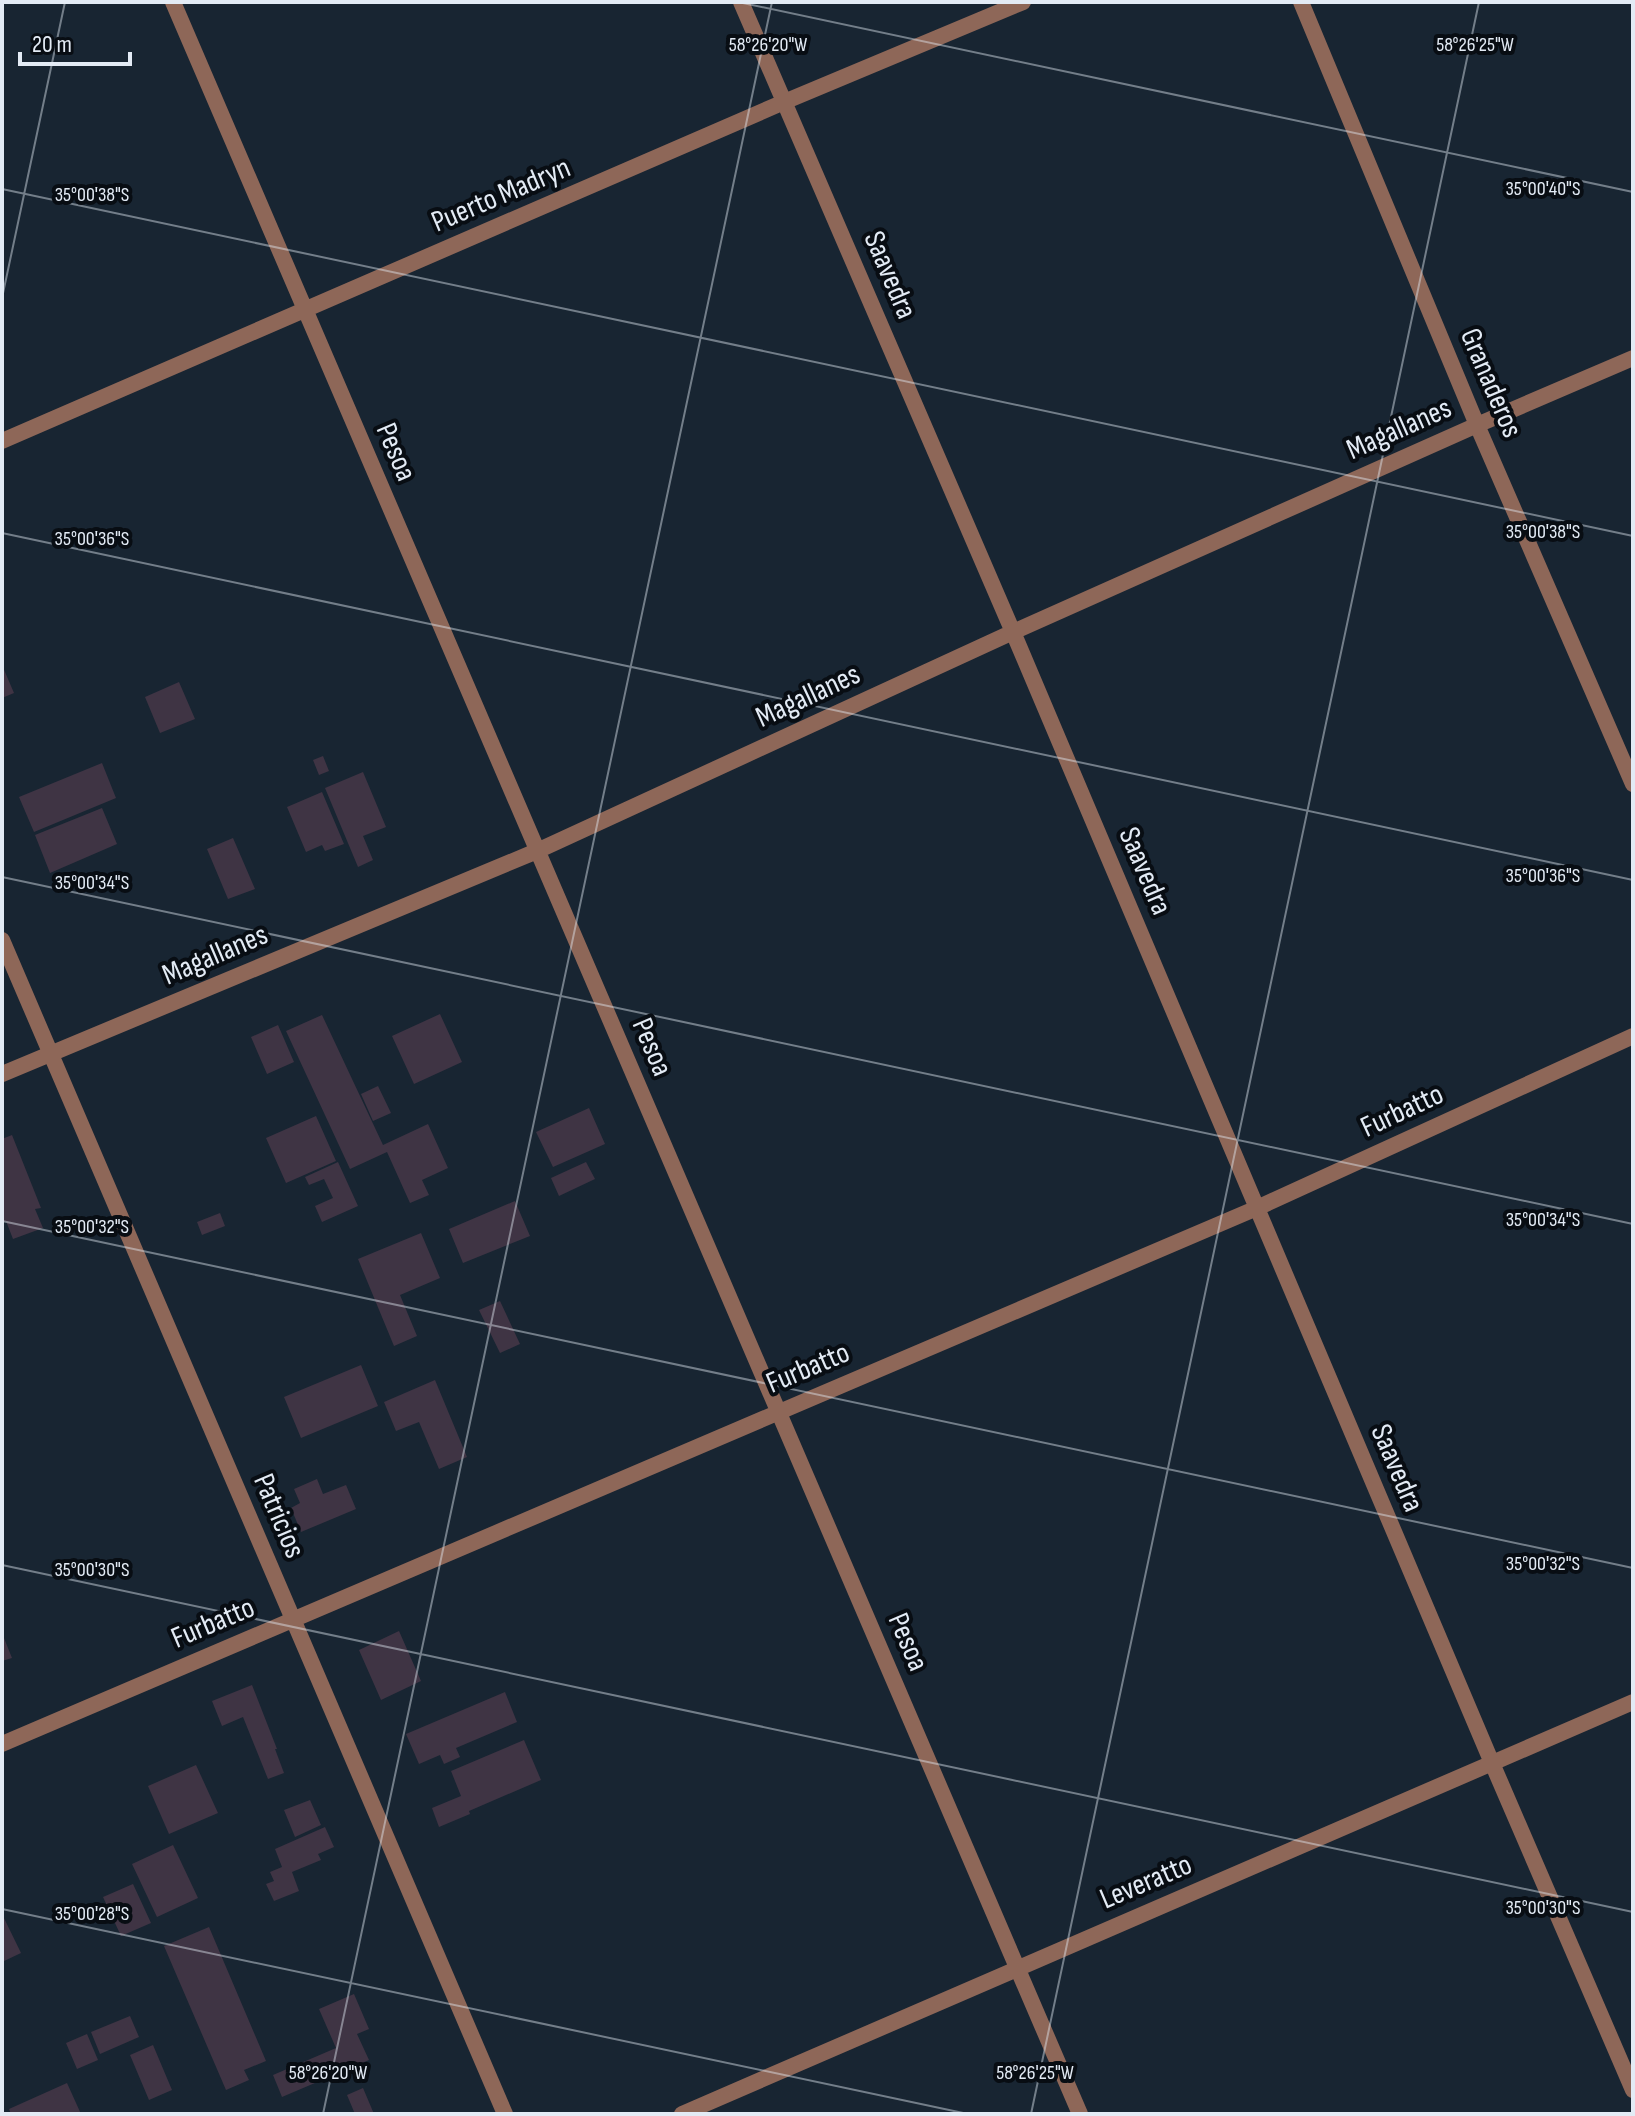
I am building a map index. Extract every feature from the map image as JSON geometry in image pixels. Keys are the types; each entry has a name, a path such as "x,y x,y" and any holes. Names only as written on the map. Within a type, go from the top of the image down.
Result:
{"street":[{"name":"Pesoa","path":"173,2 1080,2114"},
{"name":"Saavedra","path":"741,2 1013,632 1633,2090"},
{"name":"Puerto Madryn","path":"2,441 784,102 1023,2"},
{"name":"Granaderos","path":"1301,2 1477,425 1633,784"},
{"name":"Magallanes","path":"2,1074 537,851 1013,632 1633,358"},
{"name":"Patricios","path":"2,940 505,2114"},
{"name":"Furbatto","path":"2,1744 1257,1208 1633,1036"},
{"name":"Leveratto","path":"682,2114 1633,1702"}],"building":[{"path":"2,665 14,693 2,698"},
{"path":"179,682 195,719 160,733 145,697"},
{"path":"323,756 329,771 319,775 313,760"},
{"path":"102,763 116,798 34,832 19,797"},
{"path":"363,772 386,827 363,836 373,860 358,867 325,788"},
{"path":"322,792 344,844 325,851 322,845 306,852 287,807"},
{"path":"102,808 117,844 50,873 35,835"},
{"path":"233,838 255,889 228,899 207,849"},
{"path":"440,1014 462,1062 414,1084 392,1036"},
{"path":"322,1015 383,1145 428,1124 448,1168 422,1180 429,1195 410,1203 387,1152 350,1169 286,1031"},
{"path":"278,1025 294,1062 267,1074 251,1037"},
{"path":"378,1086 391,1113 373,1121 361,1094"},
{"path":"589,1108 605,1144 553,1167 536,1132"},
{"path":"316,1116 336,1161 286,1183 266,1138"},
{"path":"12,1135 41,1208 35,1209 43,1228 13,1239 6,1221 2,1223 2,1139"},
{"path":"338,1162 358,1206 322,1222 315,1206 333,1198 324,1179 309,1185 305,1177"},
{"path":"586,1162 595,1179 559,1196 551,1178"},
{"path":"515,1201 530,1236 463,1263 449,1229"},
{"path":"220,1213 225,1226 202,1235 197,1222"},
{"path":"421,1233 440,1278 400,1295 417,1336 394,1346 358,1259"},
{"path":"500,1301 520,1344 500,1353 479,1310"},
{"path":"361,1365 378,1406 301,1438 284,1397"},
{"path":"435,1380 467,1457 439,1469 419,1422 396,1431 384,1402"},
{"path":"317,1479 323,1494 346,1485 356,1509 301,1532 291,1508 300,1503 294,1489"},
{"path":"399,1631 421,1681 381,1700 359,1650"},
{"path":"2,1633 12,1658 2,1661"},
{"path":"252,1685 284,1773 268,1779 243,1717 222,1726 212,1701"},
{"path":"505,1692 517,1722 456,1748 460,1757 444,1764 440,1755 419,1764 406,1734"},
{"path":"524,1740 541,1780 439,1827 432,1808 461,1796 451,1771"},
{"path":"196,1765 218,1813 169,1834 148,1786"},
{"path":"310,1800 321,1825 295,1837 284,1810"},
{"path":"325,1827 334,1847 318,1854 321,1860 292,1872 299,1891 274,1901 266,1884 274,1881 270,1872 282,1867 275,1849"},
{"path":"173,1845 198,1898 157,1917 132,1864"},
{"path":"133,1884 151,1923 121,1936 103,1897"},
{"path":"2,1914 21,1953 2,1962"},
{"path":"209,1927 266,2061 244,2070 249,2080 226,2090 164,1946"},
{"path":"354,1994 369,2029 357,2034 369,2060 282,2097 273,2075 336,2048 319,2009"},
{"path":"130,2016 139,2037 100,2054 91,2032"},
{"path":"87,2034 98,2060 77,2069 66,2043"},
{"path":"153,2045 172,2090 149,2100 130,2055"},
{"path":"67,2083 81,2114 11,2114 9,2109"},
{"path":"363,2088 374,2114 355,2114 347,2095"}]}
